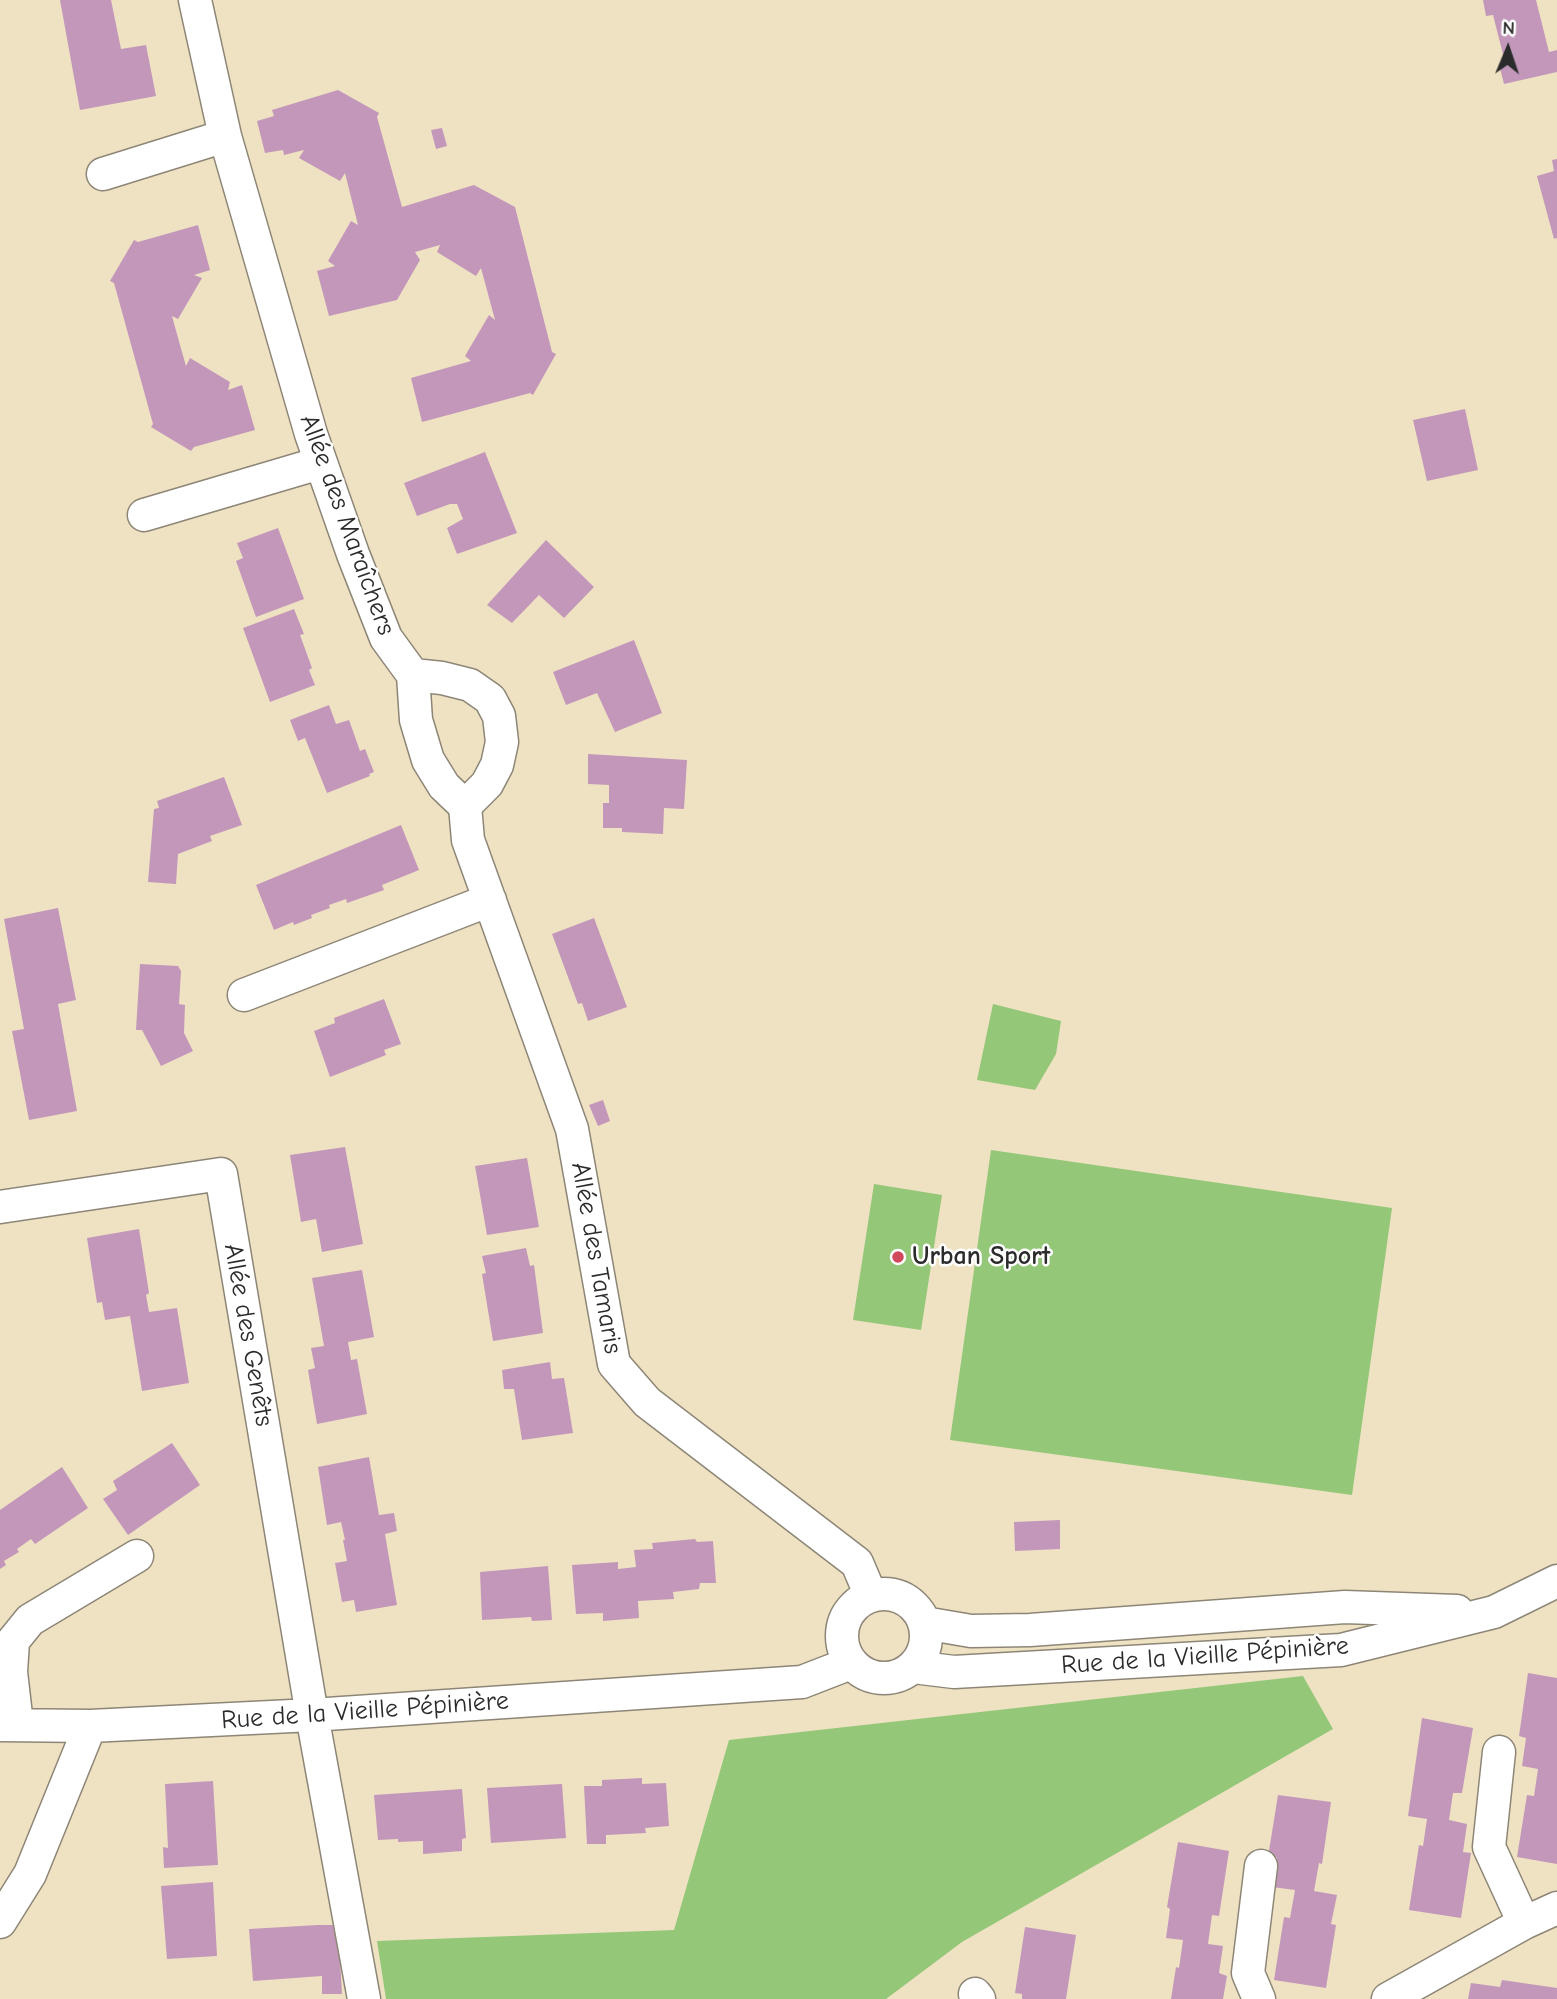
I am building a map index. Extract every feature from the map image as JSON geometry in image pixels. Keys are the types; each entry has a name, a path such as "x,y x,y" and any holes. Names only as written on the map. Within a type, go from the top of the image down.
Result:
{"street":[{"name":"Allée des Maraîchers","path":"195,0 225,136 320,463 386,638 413,675"},
{"path":"103,174 225,136"},
{"path":"144,515 320,463"},
{"path":"244,995 489,900 468,840 465,806 444,786 428,760 416,720 413,675 470,685 491,699 499,716 502,742 497,765 487,784 465,806"},
{"name":"Allée des Tamaris","path":"489,900 572,1129 614,1364 647,1402 857,1563 871,1596"},
{"name":"Allée des Genêts","path":"0,1207 221,1174 312,1715"},
{"path":"8,1724 13,1641 30,1620 138,1556"},
{"name":"Rue de la Vieille Pépinière","path":"8,1724 90,1727 802,1682 851,1662 864,1674 881,1678 898,1676 913,1667 954,1672 1342,1650 1494,1612 1557,1581"},
{"path":"851,1662 843,1647 842,1631 847,1616 857,1604 871,1596 887,1595 903,1598 915,1608 924,1623 926,1638 922,1654 913,1667"},
{"name":"Rue de la Vieille Pépinière","path":"924,1623 971,1631 1030,1630 1345,1607 1494,1612"},
{"path":"312,1715 364,1999"},
{"path":"0,1922 30,1874 90,1727"},
{"path":"1499,1752 1489,1846 1524,1923"},
{"path":"1259,1999 1248,1973 1261,1867"},
{"path":"1388,1999 1524,1923 1557,1908"}],"green space":[{"path":"993,1004 1061,1021 1056,1054 1035,1090 977,1080"},
{"path":"991,1150 1392,1208 1352,1495 950,1440"},
{"name":"Urban Sport","path":"874,1184 942,1195 921,1330 853,1320"},
{"path":"1303,1676 1333,1729 962,1942 886,1999 386,1999 377,1941 674,1930 729,1740"}],"building":[{"path":"60,0 111,0 121,49 146,45 156,96 80,110"},
{"path":"1483,0 1536,0 1549,52 1557,50 1557,72 1504,84 1499,64 1505,62 1493,15 1486,16"},
{"path":"338,90 379,113 377,117 402,207 474,185 515,207 552,352 556,354 533,395 530,393 422,422 411,378 471,361 465,356 489,315 495,320 481,268 476,276 437,252 440,245 415,252 420,260 397,300 329,316 317,271 335,266 328,261 351,221 358,225 345,173 340,181 299,158 304,150 284,155 283,150 265,153 257,121 274,116 272,110"},
{"path":"442,128 447,146 436,149 431,130"},
{"path":"1557,159 1557,238 1554,239 1537,176 1554,171 1552,160"},
{"path":"198,225 210,270 194,275 202,278 178,319 172,316 180,345 186,366 190,358 230,382 228,390 242,385 255,430 194,447 191,451 151,427 153,424 114,283 110,281 134,240 138,242"},
{"path":"1465,409 1478,470 1427,481 1413,420"},
{"path":"485,452 517,533 457,554 447,528 463,519 457,504 417,516 404,483"},
{"path":"278,528 304,599 256,617 236,561 243,558 237,543"},
{"path":"546,540 594,587 564,618 539,595 512,623 487,605"},
{"path":"294,609 304,634 300,635 315,685 270,702 243,628"},
{"path":"634,640 662,713 615,732 597,693 566,705 553,672"},
{"path":"329,705 336,724 349,720 360,751 365,749 374,772 327,793 305,738 298,741 290,720"},
{"path":"588,754 687,760 684,809 664,808 663,834 603,828 603,803 609,803 609,785 588,784"},
{"path":"224,777 242,825 210,836 212,841 178,854 176,884 148,882 154,809 159,808 157,801"},
{"path":"401,825 419,870 382,885 384,890 347,903 346,899 329,905 330,908 311,915 312,918 274,930 256,885"},
{"path":"58,908 76,1000 58,1004 77,1111 29,1120 12,1031 24,1029 4,919"},
{"path":"594,918 627,1007 588,1021 582,1003 578,1004 552,934"},
{"path":"140,964 178,966 181,971 179,1004 185,1005 184,1033 193,1051 161,1066 142,1030 136,1030"},
{"path":"384,999 401,1044 384,1050 386,1055 330,1077 314,1031 335,1023 334,1018"},
{"path":"603,1100 610,1121 598,1126 589,1105"},
{"path":"345,1147 363,1244 322,1252 316,1219 301,1222 290,1155"},
{"path":"527,1158 539,1227 487,1235 475,1166"},
{"path":"139,1229 149,1293 146,1295 149,1312 177,1308 189,1383 142,1391 130,1316 105,1320 102,1302 97,1303 87,1238"},
{"path":"526,1248 530,1266 534,1265 543,1333 493,1341 482,1274 486,1273 482,1256"},
{"path":"362,1270 374,1337 348,1342 351,1360 357,1359 367,1414 317,1424 308,1370 315,1368 311,1348 324,1346 312,1278"},
{"path":"550,1362 552,1379 564,1378 573,1433 522,1440 514,1389 504,1389 502,1370"},
{"path":"172,1443 200,1485 128,1535 103,1499 117,1490 113,1481"},
{"path":"369,1457 379,1515 394,1513 397,1531 385,1534 397,1605 356,1612 354,1600 342,1602 335,1563 347,1561 345,1540 341,1522 327,1525 318,1467"},
{"path":"62,1467 88,1508 35,1544 31,1539 17,1549 19,1552 4,1561 6,1565 0,1569 0,1510"},
{"path":"1060,1520 1060,1549 1015,1551 1014,1522"},
{"path":"695,1539 697,1542 713,1541 716,1583 700,1583 699,1589 673,1592 674,1599 638,1601 639,1618 603,1621 603,1613 576,1614 572,1565 618,1562 618,1569 636,1567 634,1550 653,1549 652,1543"},
{"path":"548,1566 552,1620 532,1621 531,1617 482,1620 480,1572"},
{"path":"1528,1673 1557,1678 1557,1864 1517,1857 1527,1795 1534,1796 1538,1769 1522,1766 1526,1738 1519,1736"},
{"path":"1422,1718 1473,1728 1462,1793 1453,1793 1449,1820 1467,1824 1463,1852 1471,1853 1461,1918 1409,1910 1419,1845 1423,1846 1427,1819 1408,1816"},
{"path":"642,1778 642,1784 666,1783 669,1826 645,1828 646,1833 606,1835 606,1844 587,1844 584,1786 602,1786 602,1780"},
{"path":"213,1781 218,1865 164,1868 163,1847 168,1848 165,1784"},
{"path":"562,1784 566,1838 491,1843 487,1788"},
{"path":"462,1789 466,1838 462,1839 462,1851 423,1854 423,1841 378,1840 374,1795"},
{"path":"1278,1795 1331,1802 1322,1864 1319,1863 1314,1891 1337,1895 1331,1924 1336,1925 1326,1988 1274,1980 1284,1917 1290,1918 1295,1890 1272,1887 1277,1857 1268,1857"},
{"path":"1178,1842 1229,1851 1219,1916 1212,1915 1208,1944 1223,1946 1219,1973 1227,1976 1223,1999 1171,1999 1183,1940 1166,1938 1170,1909 1167,1907"},
{"path":"213,1882 217,1956 167,1959 161,1886"},
{"path":"338,1925 342,1994 322,1994 322,1976 253,1981 249,1929"},
{"path":"1025,1927 1076,1935 1066,1999 1022,1999 1022,1994 1015,1993"},
{"path":"1502,1980 1557,1988 1557,1999 1468,1999 1471,1983 1500,1987"}],"place":[{"name":"Urban Sport","path":"898,1257"}]}
